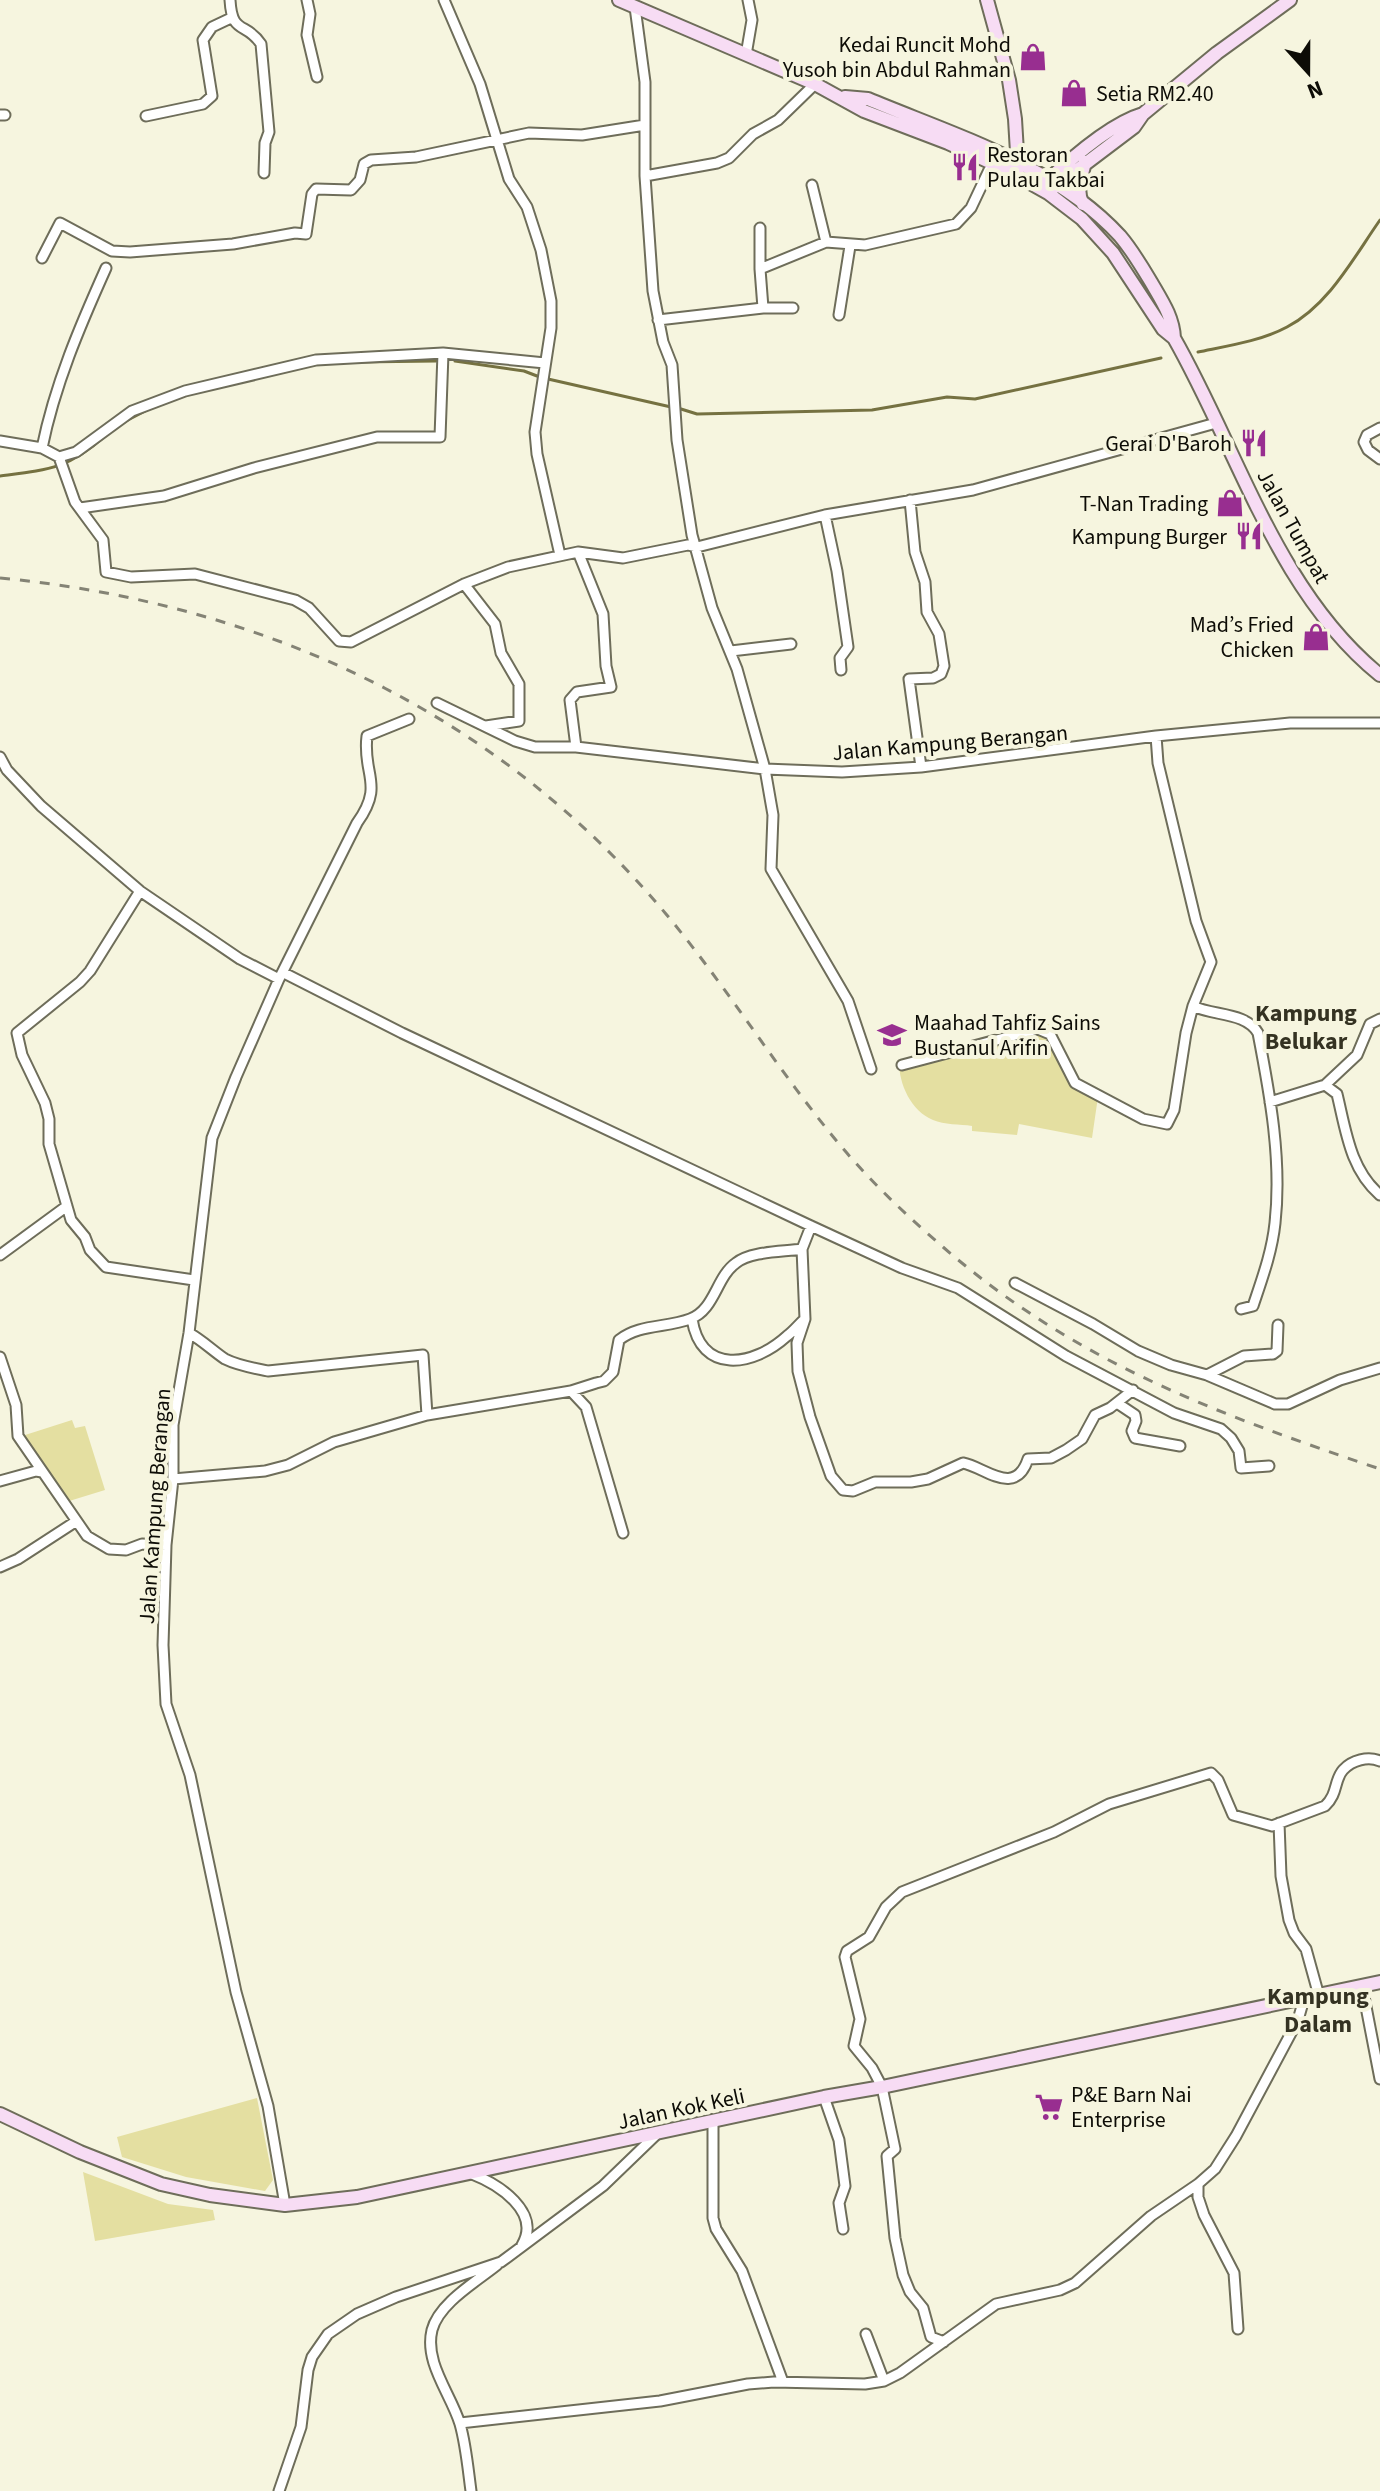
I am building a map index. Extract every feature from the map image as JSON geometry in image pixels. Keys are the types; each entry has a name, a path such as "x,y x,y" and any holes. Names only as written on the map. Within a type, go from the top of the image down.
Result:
{"main road":[{"name":"Jalan Tumpat","path":"619,0 842,96 864,111 1023,171"},
{"path":"987,0 1009,80 1023,171"},
{"path":"1048,187 1134,127 1143,114 1217,53 1290,0"},
{"name":"Jalan Tumpat","path":"842,96 868,99 1003,156 1048,187 1083,204 1122,239 1142,267 1173,323 1174,338 1291,569 1339,636 1380,675"},
{"path":"1048,187 1070,160 1129,118 1143,114"},
{"path":"1015,119 1020,125 1023,171"},
{"path":"1003,156 1015,148 1016,141"},
{"path":"948,143 989,170 1082,219"},
{"path":"1023,171 1070,160"},
{"path":"1083,204 1079,197 1079,183 1085,162"},
{"name":"Jalan Tumpat","path":"1048,187 1113,253 1163,329 1174,338"},
{"name":"Jalan Kok Keli","path":"0,2114 80,2152 161,2184 210,2195 285,2205 357,2197 472,2174 824,2097 1380,1982"}],"street":[{"path":"230,0 231,18 237,26 256,36 261,44 269,132 265,143 264,173"},
{"path":"307,0 310,14 307,35 317,77"},
{"path":"444,0 480,84 509,179 527,207 541,250 551,301 551,328 535,432 537,454 560,555"},
{"path":"746,55 752,20 748,0"},
{"path":"635,7 645,82 645,176 653,291 672,365 682,477 697,547 712,608 731,651 765,769 773,815 771,869 848,1001 871,1069"},
{"path":"146,116 203,104 209,100 212,96 203,40 212,27 231,18"},
{"path":"645,176 729,158 753,134 778,120 815,84"},
{"path":"42,258 60,223 112,251 130,252 233,244 295,233 306,234 312,194 316,189 351,190 360,180 364,164 371,160 416,157 529,133 582,135 645,125"},
{"path":"760,269 826,242 850,246 889,241 956,224 971,208 989,170"},
{"path":"812,185 826,242"},
{"path":"760,228 763,308"},
{"path":"839,315 850,246"},
{"path":"42,448 49,413 74,341 106,268"},
{"path":"658,320 763,308 793,308"},
{"path":"61,463 132,411 185,391 316,360 443,353 545,363"},
{"path":"80,508 164,496 254,468 377,437 440,437 443,353"},
{"path":"0,441 42,448 61,463 80,508 103,540 106,572 131,577 195,574 295,600 309,608 339,641 351,642 464,584 508,567 578,552 623,558 688,545 697,547 825,515 973,490 1216,423"},
{"path":"1380,428 1367,435 1364,442 1368,450 1380,459"},
{"path":"910,500 913,540 925,582 927,612 939,634 944,666 941,674 933,678 909,679 921,767"},
{"path":"825,515 848,647 840,658 841,670"},
{"path":"576,747 570,700 577,692 611,687 606,666 603,614 578,552"},
{"path":"464,584 495,624 501,653 519,684 519,721 486,726"},
{"path":"731,651 791,644"},
{"name":"Jalan Kampung Berangan","path":"437,703 524,745 576,747 765,769 842,772 921,767 1156,736 1290,723 1380,723"},
{"name":"Jalan Kampung Berangan","path":"285,2205 268,2106 236,1992 190,1775 166,1704 163,1645 166,1545 173,1479 173,1425 189,1333 212,1138 281,976 357,823 370,805 367,736 409,719"},
{"path":"902,1065 1038,1029 1050,1034 1075,1083 1143,1119 1167,1124 1174,1110 1193,1006 1211,962 1192,906 1158,763 1156,736"},
{"path":"0,757 7,770 41,806 140,891 240,959 902,1268 958,1288 1066,1356 1174,1413 1221,1429 1239,1451 1241,1468 1269,1466"},
{"path":"140,891 90,971 17,1033 22,1055 47,1111 49,1144 71,1220 85,1237 90,1250 106,1267 194,1280"},
{"path":"1193,1006 1207,1013 1242,1019 1255,1027 1270,1102 1278,1167 1276,1222 1269,1259 1253,1306 1241,1309"},
{"path":"1270,1102 1325,1085 1357,1055 1370,1024 1380,1019"},
{"path":"1325,1085 1337,1094 1350,1151 1360,1173 1380,1195"},
{"path":"0,1255 67,1206"},
{"path":"811,1226 802,1249 805,1319 797,1343 803,1394 831,1476 843,1490 853,1491 875,1482 928,1479 963,1463 995,1477 1012,1478 1023,1471 1028,1459 1051,1458 1082,1439 1095,1415 1133,1390"},
{"path":"173,1479 265,1471 288,1465 334,1442 427,1415 571,1391 609,1377 616,1365 619,1340 626,1334 692,1319 714,1298 728,1270 736,1262 802,1249"},
{"path":"1015,1283 1138,1351 1207,1375 1275,1404 1288,1404 1340,1380 1380,1368"},
{"path":"692,1319 695,1336 708,1353 716,1358 733,1360 743,1360 769,1348 789,1335 805,1319"},
{"path":"1207,1375 1244,1356 1273,1354 1277,1351 1278,1325"},
{"path":"189,1333 224,1358 268,1371 423,1355 427,1415"},
{"path":"0,1357 16,1405 18,1436 87,1536 109,1549 126,1550 142,1544 166,1545"},
{"path":"571,1391 586,1407 623,1533"},
{"path":"1117,1403 1135,1415 1132,1431 1135,1438 1180,1446"},
{"path":"0,1481 42,1472"},
{"path":"0,1567 18,1559 75,1522"},
{"path":"944,2342 931,2337 923,2308 910,2292 903,2275 895,2238 896,2224 887,2168 887,2156 895,2149 882,2087 872,2068 854,2046 860,2019 845,1954 869,1937 886,1907 898,1895 1054,1832 1109,1804 1211,1773 1218,1780 1233,1815 1265,1826 1325,1806 1332,1799 1341,1771 1370,1758 1380,1761"},
{"path":"1279,1823 1281,1876 1289,1920 1306,1949 1319,1996"},
{"path":"1362,1986 1380,2079"},
{"path":"460,2423 648,2403 748,2384 865,2384 884,2381 919,2361 996,2304 1060,2290 1075,2283 1151,2216 1215,2169 1298,2020 1304,1999"},
{"path":"824,2097 839,2140 845,2186 839,2203 843,2229"},
{"path":"713,2122 713,2218 716,2229 742,2271 783,2382"},
{"path":"471,2491 460,2423 430,2346 432,2328 459,2295 603,2186 659,2132"},
{"path":"472,2174 503,2189 519,2207 528,2222 528,2236 520,2249"},
{"path":"1198,2184 1198,2197 1204,2215 1234,2273 1238,2329"},
{"path":"279,2491 301,2427 312,2357 328,2334 357,2314 396,2297 501,2262"},
{"path":"866,2334 884,2381"}],"shaded area":[{"path":"1048,1024 1052,1026 1077,1079 1099,1090 1092,1138 1019,1124 1017,1135 972,1131 972,1126 942,1123 925,1116 908,1096 901,1079 899,1062"},
{"path":"72,1420 75,1428 85,1426 105,1490 66,1502 22,1436"},
{"path":"257,2098 273,2180 265,2191 186,2177 122,2157 117,2137"},
{"path":"83,2172 168,2204 213,2210 215,2220 95,2241"}],"waterway":[{"path":"1198,352 1266,336 1302,318 1340,279 1380,220"},
{"path":"681,409 697,414 872,410 947,397 975,399 1161,358"},
{"path":"358,362 436,361"},
{"path":"455,361 524,371 537,376"},
{"path":"548,379 671,407"},
{"path":"124,422 149,409"},
{"path":"0,476 68,462 105,436"}],"railway":[{"path":"0,578 97,591 190,612 281,642 367,679 449,725 527,779 599,842 689,942 795,1088 852,1159 916,1223 993,1287 1096,1353 1150,1380 1205,1405 1380,1469"}],"place":[{"name":"Kedai Runcit Mohd Yusoh bin Abdul Rahman","path":"1033,57"},
{"name":"Setia RM2.40","path":"1074,93"},
{"name":"Restoran Pulau Takbai","path":"965,167"},
{"name":"Gerai D'Baroh","path":"1254,443"},
{"name":"T-Nan Trading","path":"1230,503"},
{"name":"Kampung Burger","path":"1249,536"},
{"name":"Mad’s Fried Chicken","path":"1316,637"},
{"name":"Maahad Tahfiz Sains Bustanul Arifin","path":"892,1035"},
{"name":"P&E Barn Nai Enterprise","path":"1049,2107"}],"district":[{"name":"Kampung Belukar","path":"1306,1027"},
{"name":"Kampung Dalam","path":"1318,2010"}]}
